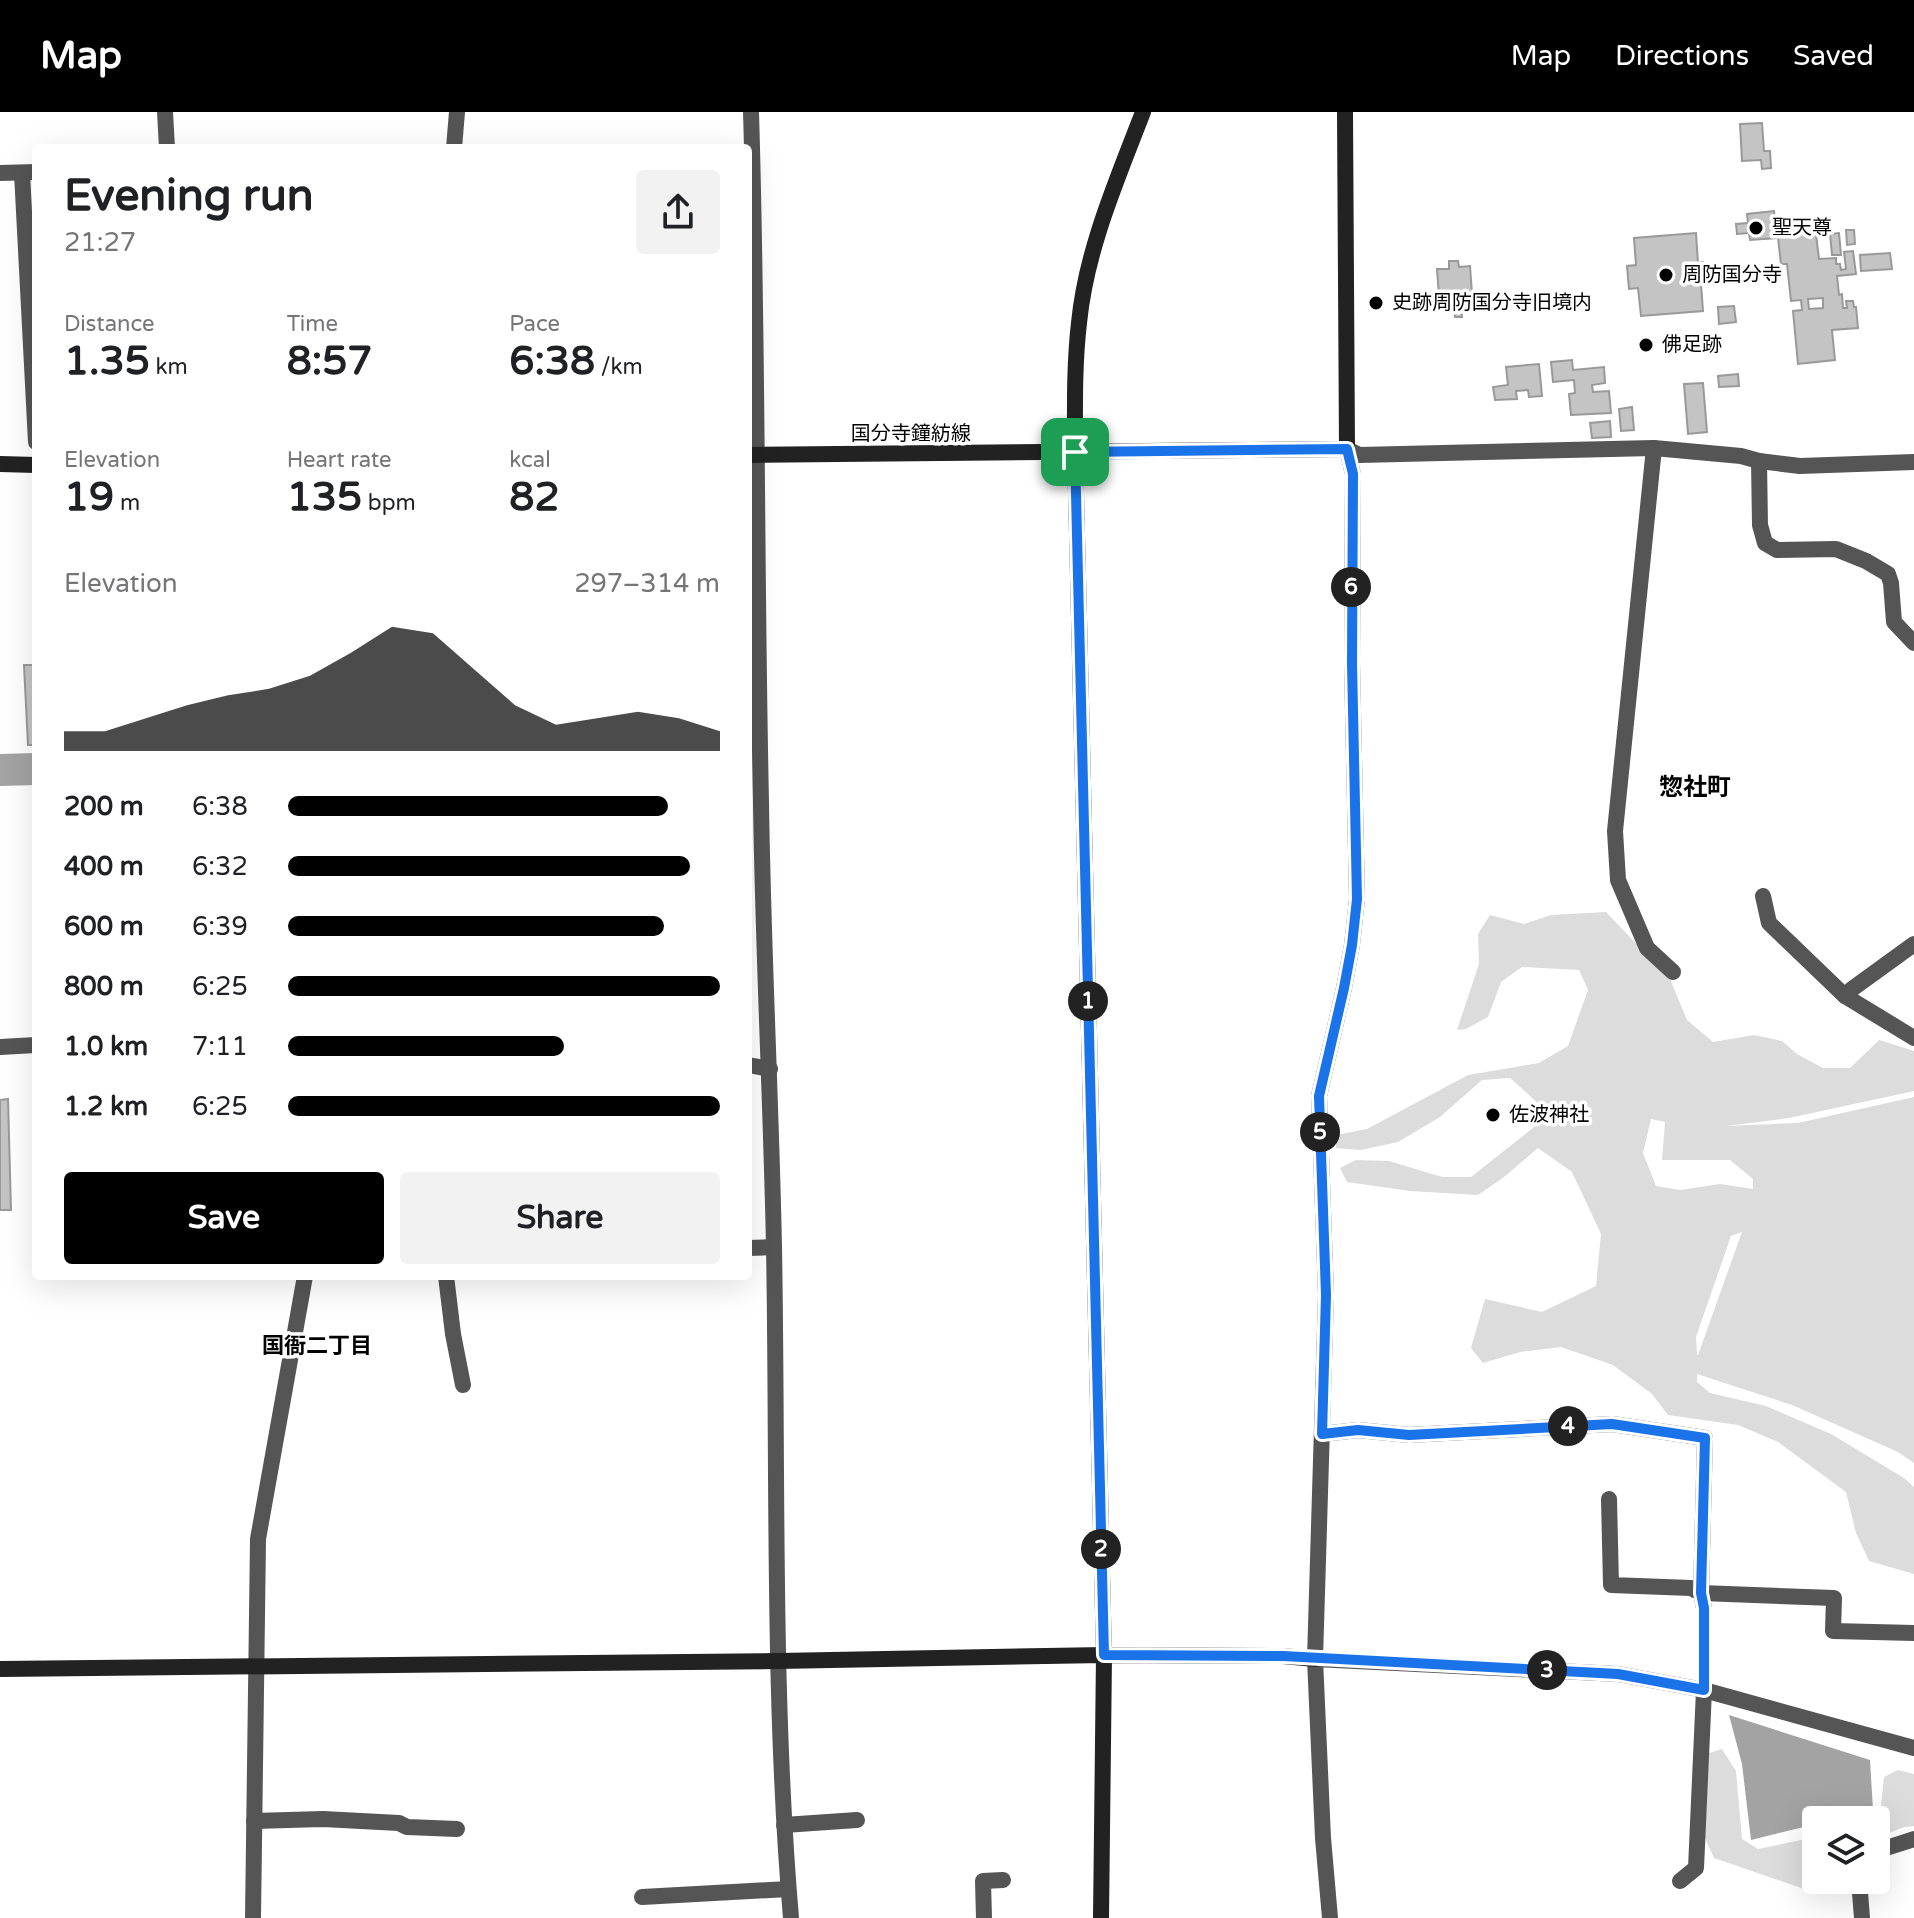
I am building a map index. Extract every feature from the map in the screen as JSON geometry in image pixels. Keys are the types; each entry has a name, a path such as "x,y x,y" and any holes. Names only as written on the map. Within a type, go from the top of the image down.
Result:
{"street":[{"path":"165,112 167,144"},
{"path":"454,144 457,112"},
{"path":"750,144 751,112"},
{"path":"1101,1918 1104,1655 1075,370 1079,320 1106,209 1143,112"},
{"path":"1330,1918 1315,1659 1326,1295 1319,1096 1344,988 1357,899 1351,647 1353,474 1347,449 1345,112"},
{"path":"0,173 29,173 32,288"},
{"path":"752,358 774,1247 778,1661 791,1918"},
{"path":"1347,449 1359,455 1654,448 1741,456 1800,466 1914,462"},
{"path":"1654,448 1615,831 1618,880 1647,948 1673,972"},
{"name":"国分寺鐘紡線","path":"753,455 1347,449"},
{"path":"1759,461 1760,525 1765,543 1777,550 1836,549 1888,574 1894,622 1914,643"},
{"path":"0,464 32,465"},
{"path":"1763,896 1769,923 1845,996 1914,1038"},
{"path":"1845,996 1914,944"},
{"path":"0,1047 32,1045"},
{"path":"752,1066 770,1069"},
{"path":"752,1248 774,1247"},
{"path":"253,1918 258,1539 304,1280"},
{"path":"446,1280 463,1385"},
{"path":"1322,1434 1358,1430 1409,1435 1612,1424 1705,1438 1701,1593 1704,1608 1704,1690 1696,1868 1680,1881"},
{"path":"1609,1499 1611,1585 1691,1588 1701,1593 1834,1598 1833,1631 1914,1633"},
{"path":"0,1669 1104,1655 1283,1656 1618,1674 1704,1690 1914,1748"},
{"path":"254,1821 323,1819 457,1829"},
{"path":"784,1825 857,1820"},
{"path":"1890,1847 1914,1839"},
{"path":"984,1918 983,1881 1003,1880"},
{"path":"642,1897 788,1889"},
{"path":"1860,1894 1862,1918"}],"shaded area":[{"path":"1606,912 1670,979 1687,1020 1713,1042 1754,1035 1782,1041 1797,1054 1823,1068 1850,1068 1879,1040 1914,1051 1914,1091 1789,1118 1726,1126 1798,1123 1914,1097 1914,1463 1898,1452 1792,1405 1697,1374 1697,1382 1710,1393 1766,1406 1831,1434 1904,1478 1914,1487 1914,1574 1869,1561 1856,1533 1846,1492 1778,1442 1738,1425 1668,1415 1652,1394 1613,1365 1561,1347 1520,1352 1483,1363 1471,1348 1485,1299 1542,1312 1596,1286 1601,1234 1572,1172 1538,1148 1478,1195 1410,1191 1347,1182 1340,1168 1356,1160 1389,1161 1442,1177 1471,1177 1538,1124 1539,1104 1510,1078 1482,1080 1440,1117 1398,1142 1361,1150 1336,1148 1336,1135 1367,1129 1468,1075 1539,1063 1568,1046 1588,990 1579,970 1522,967 1501,982 1488,1017 1466,1029 1457,1030 1479,964 1478,934 1490,915 1524,924 1551,915","holes":["1651,1119 1665,1122 1662,1160 1730,1160 1753,1179 1753,1189 1720,1184 1680,1190 1656,1186 1643,1153","1742,1232 1698,1355 1697,1355 1696,1337 1731,1236"]},
{"path":"1729,1715 1870,1760 1873,1806 1802,1806 1802,1827 1751,1840 1742,1764"},
{"path":"1722,1749 1736,1771 1742,1839 1758,1849 1802,1840 1802,1888 1714,1858 1705,1838 1709,1753"},
{"path":"1898,1770 1914,1774 1914,1826 1890,1832 1890,1806 1881,1806 1884,1777"}],"building":[{"path":"1762,123 1764,151 1770,151 1771,168 1762,169 1761,160 1742,161 1740,124"},
{"name":"聖天尊","path":"1774,211 1777,238 1750,240 1749,233 1737,234 1736,224 1748,223 1747,214"},
{"path":"1815,226 1819,259 1836,258 1841,270 1846,269 1844,252 1853,251 1856,274 1837,276 1843,308 1847,308 1846,301 1853,301 1858,328 1832,330 1835,360 1798,364 1793,311 1802,310 1801,300 1791,301 1787,264 1781,264 1777,229","holes":["1823,298 1823,308 1809,309 1808,299"]},
{"path":"1846,230 1854,230 1855,244 1847,245"},
{"name":"周防国分寺","path":"1696,233 1698,263 1703,262 1705,284 1701,284 1703,311 1641,316 1638,288 1629,289 1627,266 1636,265 1634,238"},
{"path":"1839,233 1841,255 1832,255 1830,234"},
{"path":"1890,253 1892,269 1861,271 1860,255"},
{"path":"1449,261 1458,261 1459,267 1470,266 1473,307 1461,308 1462,317 1455,317 1454,309 1440,310 1437,269 1449,269"},
{"path":"1734,306 1736,322 1719,324 1718,307"},
{"path":"1572,360 1573,370 1604,367 1605,383 1592,385 1593,392 1609,391 1611,413 1571,415 1569,394 1575,393 1574,380 1553,382 1551,362"},
{"path":"1539,364 1542,396 1529,397 1528,390 1516,391 1517,399 1495,400 1493,387 1508,385 1506,367"},
{"path":"1738,374 1739,386 1719,387 1718,376"},
{"path":"1703,383 1707,432 1688,434 1684,384"},
{"path":"1632,407 1634,430 1621,431 1619,409"},
{"path":"1610,421 1611,437 1592,438 1590,423"},
{"path":"24,665 32,665 32,745 28,745"},
{"path":"8,1099 11,1210 0,1210 0,1100"}],"waterway":[{"path":"0,770 32,769"}],"place":[{"name":"聖天尊","path":"1756,228"},
{"name":"周防国分寺","path":"1666,275"},
{"name":"史跡周防国分寺旧境内","path":"1376,303"},
{"name":"佛足跡","path":"1646,345"},
{"name":"佐波神社","path":"1493,1115"}],"district":[{"name":"惣社町","path":"1695,787"},
{"name":"国衙二丁目","path":"317,1346"}],"route":[{"path":"1347,449 1353,474 1351,585 1357,899 1344,988 1319,1096 1326,1295 1322,1434 1358,1430 1409,1435 1612,1424 1705,1438 1701,1593 1704,1608 1704,1690 1618,1674 1283,1656 1104,1655 1075,452 1347,449"}]}
